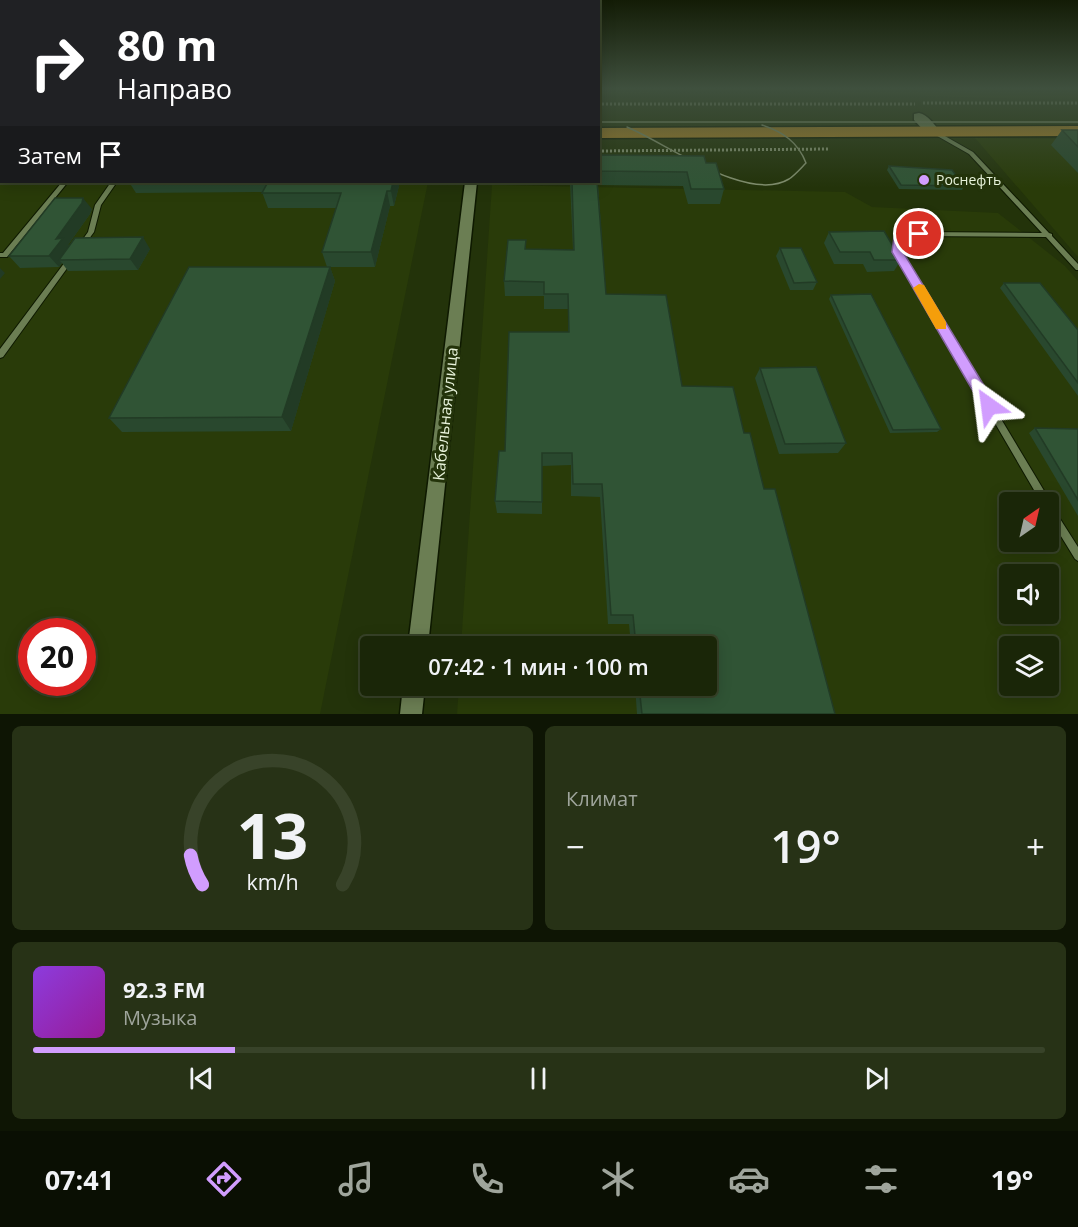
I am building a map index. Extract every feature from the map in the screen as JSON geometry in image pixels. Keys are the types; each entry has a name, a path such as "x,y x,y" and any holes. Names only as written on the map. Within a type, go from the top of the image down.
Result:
{"main road":[{"path":"924,122 933,132"},
{"path":"600,133 1078,131"}],"street":[{"name":"Кабельная улица","path":"419,636 471,183"},
{"path":"411,714 413,696"}],"lane":[{"path":"933,132 971,153 1050,235 1078,268"},
{"path":"0,255 5,255 64,183"},
{"path":"0,355 91,232 98,205 113,183"},
{"path":"1040,492 898,252 898,240 919,234 1050,235"},
{"path":"1059,524 1078,556"}],"path":[{"path":"600,151 830,149"}],"shaded area":[{"path":"975,138 1078,139 1078,257"},
{"path":"0,183 428,183 320,714 0,714"},
{"path":"492,185 845,192 872,207 998,213 1065,266 1078,281 1078,714 457,714 458,696 717,696 717,636 462,636"}],"building":[{"path":"1062,130 1078,130 1078,147"},
{"path":"600,155 704,156 706,163 716,163 724,189 691,189 687,172 600,171"},
{"name":"Роснефть","path":"889,166 952,170 964,186 901,185"},
{"path":"267,183 393,183 391,191 387,191 371,252 322,252 341,193 262,193"},
{"path":"572,183 597,183 606,294 666,295 682,386 733,387 744,433 750,433 764,489 775,489 835,714 642,714 640,696 717,696 717,636 635,636 633,615 611,615 602,484 573,484 572,453 542,453 542,502 495,501 499,451 505,451 509,332 569,332 568,294 544,294 544,282 504,281 508,240 526,240 525,249 574,250"},
{"path":"55,198 83,198 82,203 56,239 63,238 49,256 9,256"},
{"path":"884,231 901,260 874,260 870,252 840,252 829,232"},
{"path":"143,237 130,259 59,260 75,238"},
{"path":"780,248 801,248 817,282 794,283"},
{"path":"189,267 330,267 282,417 109,418"},
{"path":"1004,283 1040,283 1078,330 1078,383"},
{"path":"871,294 941,429 893,430 831,295"},
{"path":"816,367 846,443 785,444 760,368"},
{"path":"1035,428 1078,429 1078,500"}],"tram line":[{"path":"627,127 730,178 752,184 772,185 789,179 806,163 799,149 789,139 762,125"}],"slow traffic":[{"path":"919,288 941,325"}],"place":[{"name":"Роснефть","path":"924,180"}],"route":[{"path":"919,234 908,235 898,240 898,252 989,406"}]}
